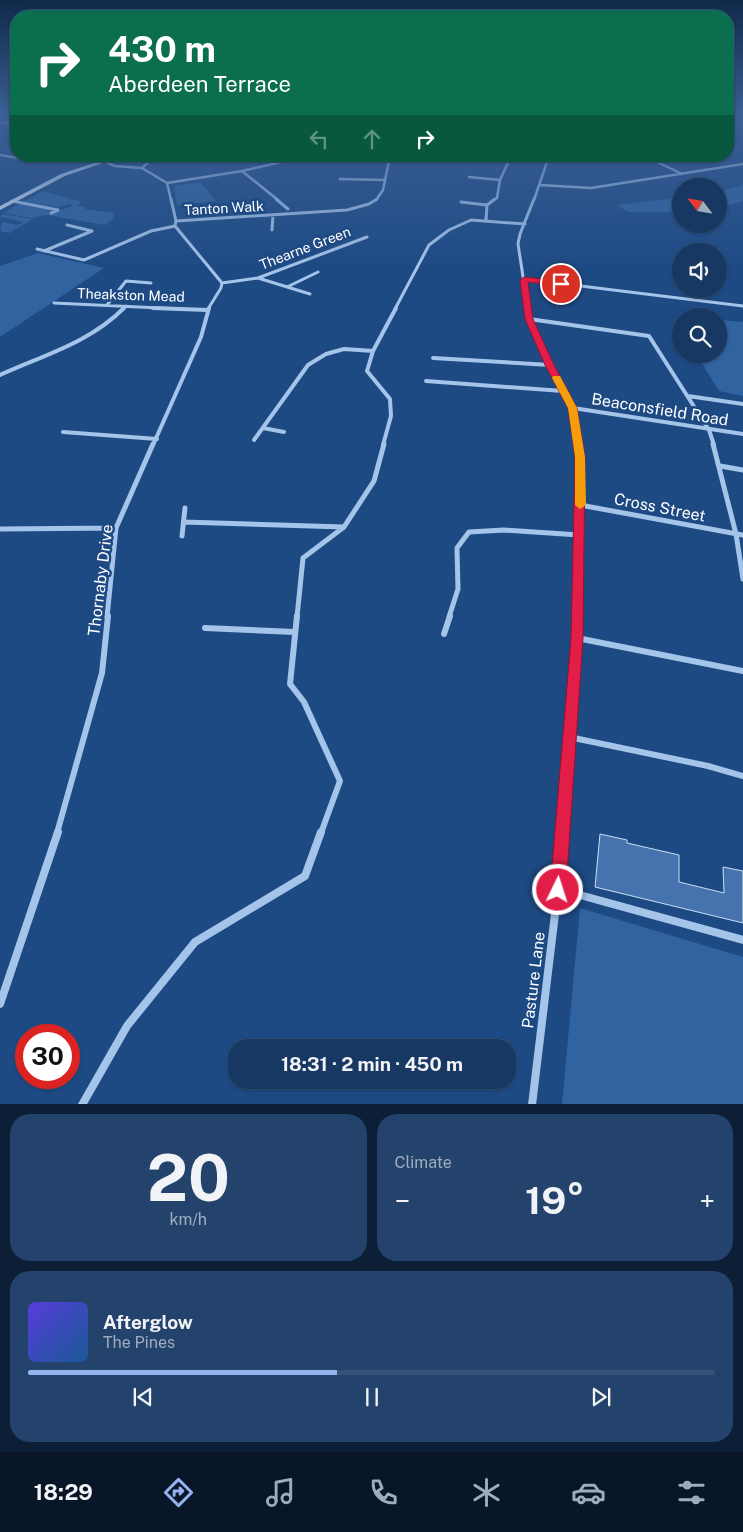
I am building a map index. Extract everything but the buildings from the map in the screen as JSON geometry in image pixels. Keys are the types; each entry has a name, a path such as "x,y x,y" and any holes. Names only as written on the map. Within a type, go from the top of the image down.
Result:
{"street":[{"path":"0,208 63,175 90,166"},
{"path":"114,166 142,168 167,183 242,172 269,166"},
{"path":"340,179 385,180 388,166"},
{"path":"461,202 487,205 497,198 500,180 506,166"},
{"name":"Pasture Lane","path":"532,1104 558,890 577,638 580,505 580,457 573,408 550,365 529,319 518,244 546,166"},
{"path":"665,166 682,174"},
{"path":"540,185 591,188 734,166"},
{"path":"242,172 288,209"},
{"path":"470,177 500,180"},
{"name":"Tanton Walk","path":"43,251 84,260 151,231 175,223 347,210 372,205 380,198 385,180"},
{"path":"167,183 175,223 222,283"},
{"path":"12,201 58,210"},
{"path":"486,220 487,205"},
{"path":"51,213 65,207"},
{"name":"Tanton Walk","path":"272,230 273,215"},
{"path":"82,1104 127,1026 195,942 305,876 340,781 304,702 290,684 303,558 344,527 374,481 391,416 390,399 367,371 373,351 429,245 463,222 486,220 525,224"},
{"path":"37,250 43,251 92,231 67,225"},
{"name":"Thearne Green","path":"222,283 258,278 367,237"},
{"path":"287,287 318,272"},
{"path":"258,278 310,294"},
{"path":"524,280 743,306"},
{"path":"107,305 126,282 151,282"},
{"name":"Thornaby Drive","path":"0,1004 51,856 102,672 116,528 201,337 207,310 222,283"},
{"name":"Theakston Mead","path":"54,303 207,310"},
{"path":"0,375 92,336 112,322 126,306"},
{"path":"529,319 649,336 709,430 720,466 736,534 743,579"},
{"path":"254,440 308,365 326,354 344,349 373,351"},
{"path":"434,358 550,365"},
{"path":"426,381 563,391"},
{"path":"688,396 743,404"},
{"name":"Beaconsfield Road","path":"573,408 743,434"},
{"path":"263,428 284,432"},
{"path":"63,432 157,439"},
{"path":"720,466 743,470"},
{"name":"Cross Street","path":"580,505 743,535"},
{"path":"182,536 184,508"},
{"path":"184,522 344,527"},
{"path":"0,530 116,528"},
{"path":"444,634 458,589 457,548 469,532 504,530 579,535"},
{"path":"205,628 295,632"},
{"path":"577,638 743,671"},
{"path":"569,737 708,766 743,776"},
{"path":"558,890 743,940"}],"shaded area":[{"path":"200,182 216,201 177,205 174,186"},
{"path":"743,185 743,201 728,205 728,189"},
{"path":"43,191 80,201 80,204 77,205 85,209 114,213 113,219 105,225 46,215 32,218 3,213 19,204 50,210 49,214 73,206 70,204 58,207 23,202"},
{"path":"672,198 672,212 628,212 617,205"},
{"path":"2,214 33,219 9,233 0,231 2,222 18,225 24,222 0,217"},
{"path":"38,253 104,268 0,337 0,266"},
{"path":"727,321 743,322 743,396 719,391 702,363 727,363"},
{"path":"580,908 743,957 743,1104 562,1104"}],"slow traffic":[{"path":"557,378 573,408 580,457 580,505"}],"route":[{"path":"558,890 577,638 580,457 573,408 550,365 529,319 524,280 561,284"}]}
